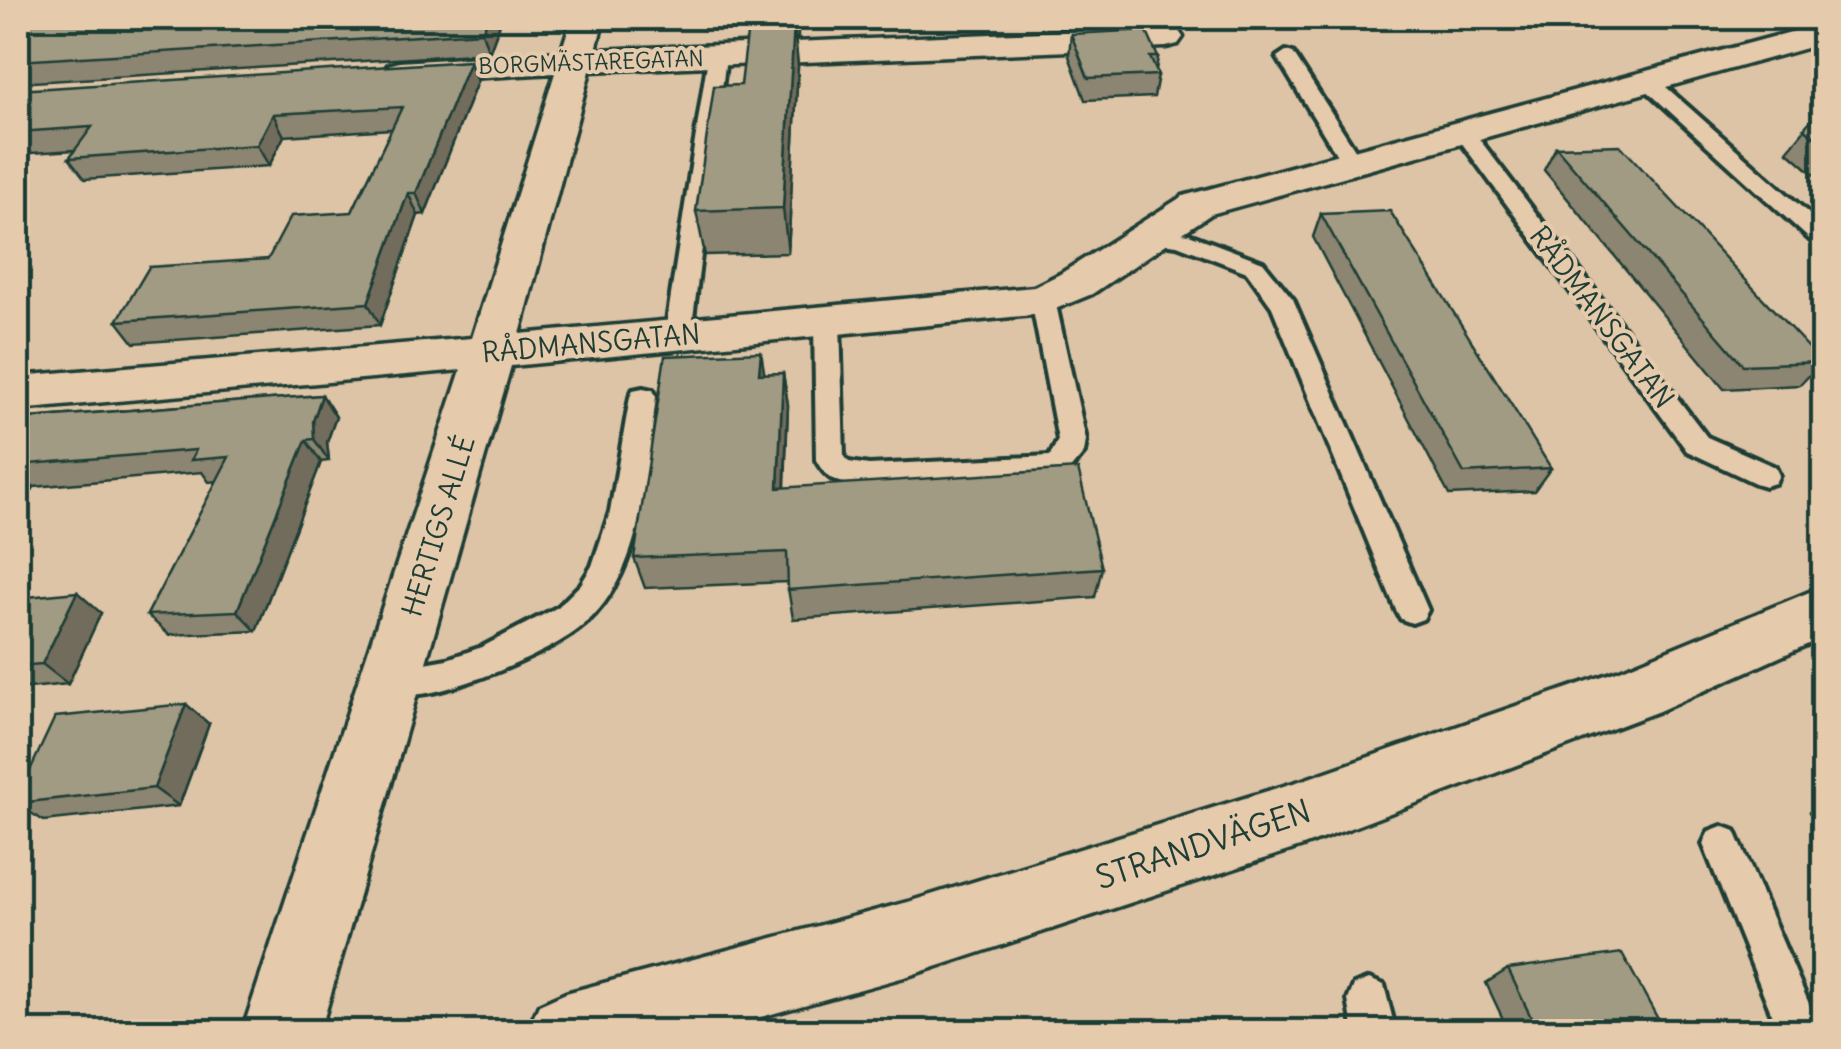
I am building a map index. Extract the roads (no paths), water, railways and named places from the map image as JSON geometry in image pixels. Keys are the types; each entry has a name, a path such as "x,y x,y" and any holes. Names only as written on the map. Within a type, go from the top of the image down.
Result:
{"street":[{"path":"1808,18 1824,32"},
{"name":"RÅDMANSGATAN","path":"18,393 1043,300 1076,284 1196,205 1824,32"},
{"name":"BORGMÄSTAREGATAN","path":"376,74 582,39 717,57 1166,37"},
{"name":"HERTIGS ALLÉ","path":"281,1032 491,352 582,39"},
{"name":"STRANDVÄGEN","path":"566,1032 908,939 1303,813 1637,692 1824,610"}],"lane":[{"path":"678,334 717,57"},
{"path":"1286,57 1352,162"},
{"path":"1650,83 1824,240"},
{"name":"RÅDMANSGATAN","path":"1463,131 1697,444 1765,474"},
{"path":"1146,235 1181,239 1256,267 1284,305 1412,610"},
{"path":"827,322 830,460 841,472 870,476 1057,466 1070,453 1072,440 1043,300"},
{"path":"391,680 459,673 499,657 576,612 601,580 620,532 643,397"},
{"path":"1722,844 1800,1032"}]}
